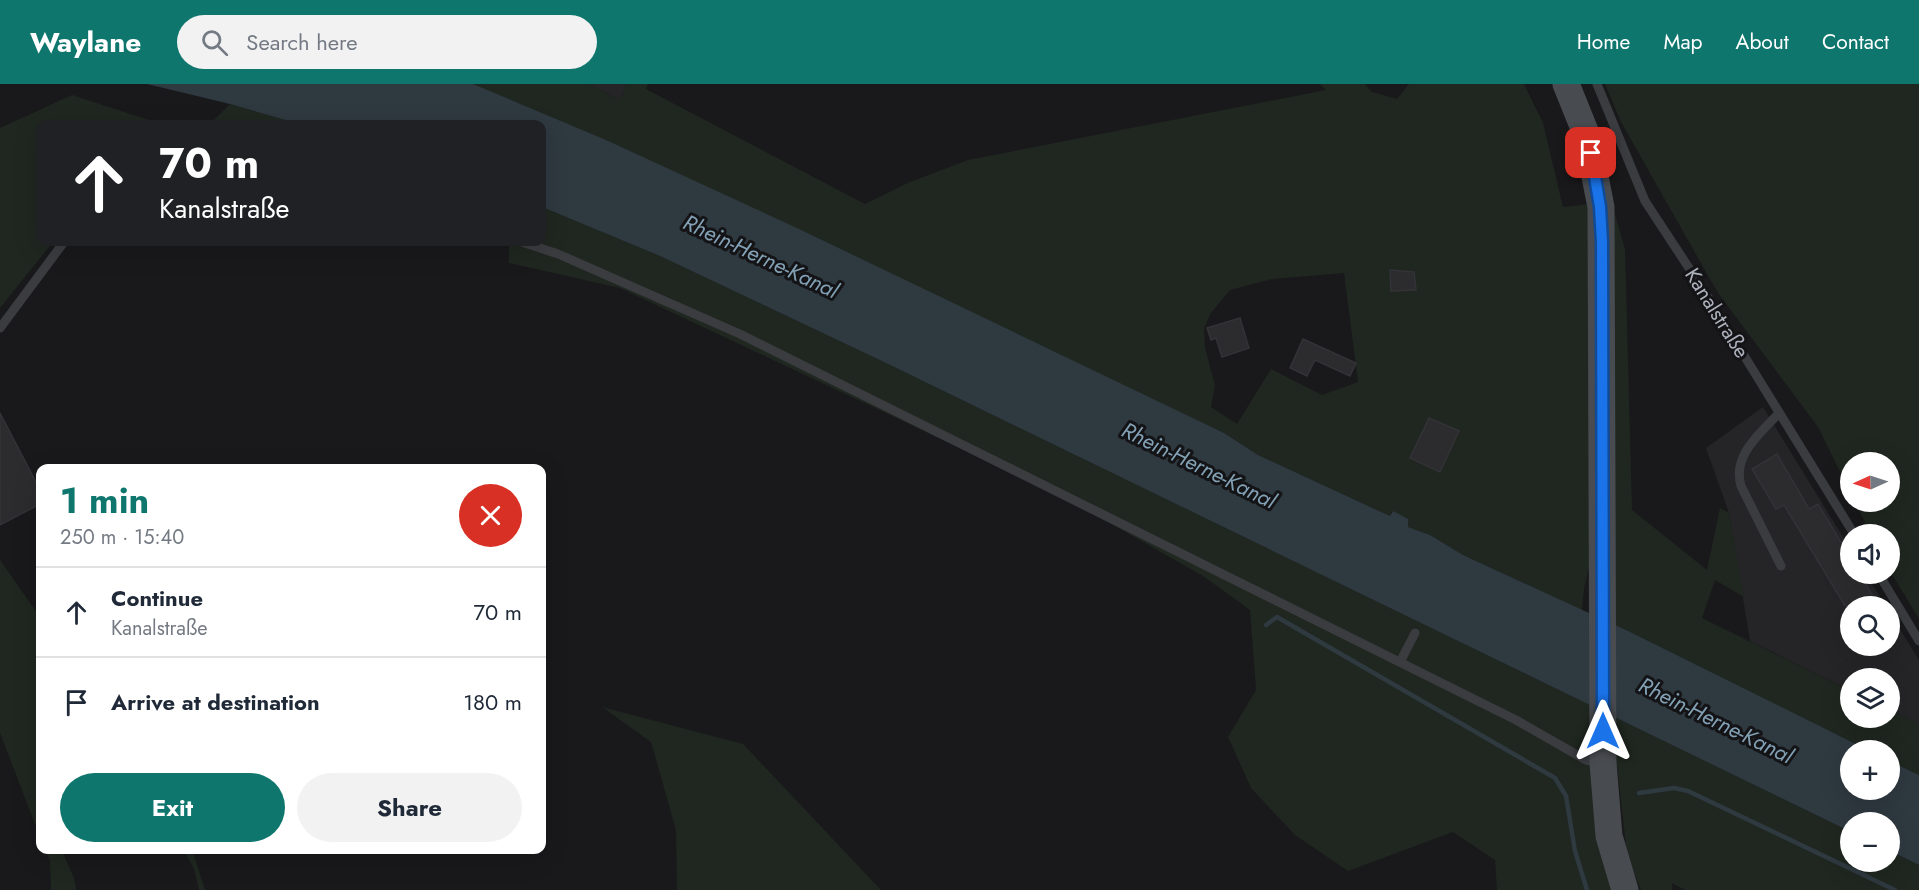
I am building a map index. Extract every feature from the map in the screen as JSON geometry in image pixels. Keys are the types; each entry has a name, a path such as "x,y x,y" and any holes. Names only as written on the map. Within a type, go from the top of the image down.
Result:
{"main road":[{"path":"1566,84 1587,136 1600,207 1603,763 1609,836 1625,890"}],"lane":[{"name":"Kanalstraße","path":"1597,84 1646,201 1848,524"},
{"path":"0,328 61,246"},
{"path":"534,246 558,254 740,334 1516,720 1586,760 1603,763"},
{"path":"1779,412 1747,450 1739,465 1739,472 1742,486 1781,566"},
{"path":"1885,584 1919,641"},
{"path":"1400,662 1414,633"}],"shaded area":[{"path":"473,84 589,84 620,100 627,84 648,84 646,89 865,204 910,182 968,160 1326,90 1320,84 1365,84 1372,92 1397,99 1409,84 1524,84 1543,123 1563,207 1591,204 1591,557 1582,610 1463,555 1430,535 1408,527 1392,511 1390,516 1258,455 1224,433","holes":["1344,273 1358,382 1322,395 1271,369 1237,424 1211,407 1215,385 1205,348 1204,328 1211,313 1230,290 1272,279"]},
{"path":"589,84 627,84 620,100"},
{"path":"1605,84 1919,84 1919,619 1898,584 1900,584 1900,524 1866,524 1860,512 1900,512 1900,452 1840,452 1840,472 1818,427 1718,293 1621,122"},
{"path":"72,95 149,120 36,120 36,246 50,246 0,308 0,128"},
{"path":"230,104 285,120 214,120"},
{"path":"546,209 660,256 888,364 1840,827 1840,872 1900,872 1900,856 1919,865 1919,890 1685,890 1672,883 1672,890 1641,890 1627,855 1617,765 1603,763 1625,890 1497,890 1495,860 1453,832 1348,871 1295,835 1251,788 1228,737 1256,690 1250,610 1203,576 1062,496 620,288 509,263 509,246 546,246"},
{"path":"1614,211 1625,249 1632,510 1707,570 1720,508 1729,513 1744,597 1715,580 1702,618 1840,686 1840,728 1900,728 1900,715 1919,724 1919,775 1900,766 1900,740 1848,740 1613,624"},
{"path":"1763,407 1840,532 1840,584 1872,584 1880,596 1840,596 1840,656 1900,656 1900,629 1919,660 1919,724 1900,715 1900,668 1840,668 1840,686 1750,641 1729,513 1706,448"},
{"path":"0,560 36,611 36,827 0,733"},
{"path":"602,707 743,744 881,890 677,890 676,830 651,742"},
{"path":"47,854 63,854 74,878 76,890 51,890 50,861"},
{"path":"186,854 194,854 205,890 199,890 194,869"}],"water":[{"name":"Rhein-Herne-Kanal","path":"147,84 473,84 606,140 799,229 1224,433 1258,455 1390,516 1393,511 1408,519 1408,527 1430,535 1463,555 1626,630 1848,740 1840,740 1840,800 1900,800 1900,766 1919,775 1919,865 1900,856 1900,812 1840,812 1840,827 888,364 660,256 546,209 546,120 285,120"}],"building":[{"path":"1390,270 1414,272 1416,290 1391,291"},
{"path":"1240,318 1249,348 1222,357 1216,338 1211,340 1207,328"},
{"path":"1303,339 1356,363 1350,376 1315,360 1307,376 1290,368"},
{"path":"0,413 36,482 36,506 0,525"},
{"path":"1429,418 1459,431 1440,472 1410,458"},
{"path":"1777,454 1809,509 1818,504 1840,541 1840,584 1866,584 1873,596 1840,598 1784,505 1776,509 1752,469"}],"waterway":[{"path":"1266,625 1277,617 1555,778 1566,796 1575,851 1587,890"},
{"path":"1639,793 1674,788 1688,791 1895,890"}],"route":[{"path":"1591,153 1600,207 1602,242 1603,731"}]}
